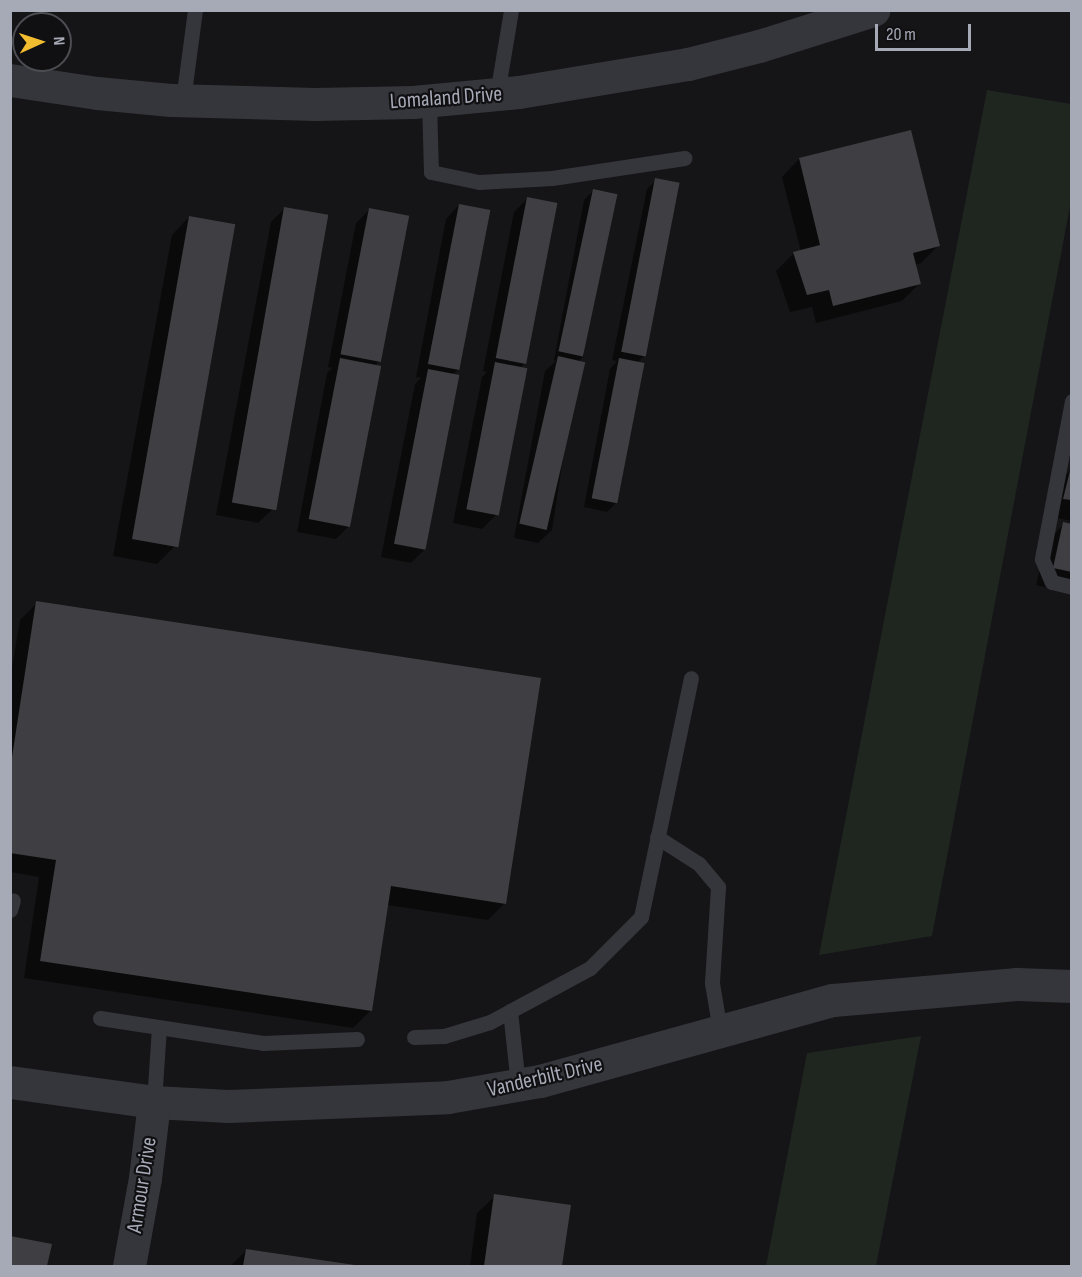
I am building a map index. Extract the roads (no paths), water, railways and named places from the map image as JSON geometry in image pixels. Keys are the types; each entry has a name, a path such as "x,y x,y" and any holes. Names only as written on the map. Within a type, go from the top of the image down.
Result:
{"street":[{"name":"Lomaland Drive","path":"10,80 97,93 183,100 315,104 429,101 602,80 688,64 830,26 873,10"},
{"name":"Vanderbilt Drive","path":"10,1082 154,1102 228,1106 309,1105 448,1097 518,1085 613,1062 833,1000 1017,984 1071,986"},
{"name":"Armour Drive","path":"129,1266 145,1178 154,1102"}],"lane":[{"path":"183,100 195,10"},
{"path":"497,94 511,10"},
{"path":"429,101 431,172 479,182 552,178 686,158"},
{"path":"1071,401 1041,559 1052,582 1071,587"},
{"path":"414,1037 444,1036 490,1022 590,968 640,917 691,678"},
{"path":"657,837 699,864 718,886 712,983 720,1031"},
{"path":"510,1011 518,1085"},
{"path":"100,1018 263,1043 357,1039"},
{"path":"154,1102 159,1027"}]}
